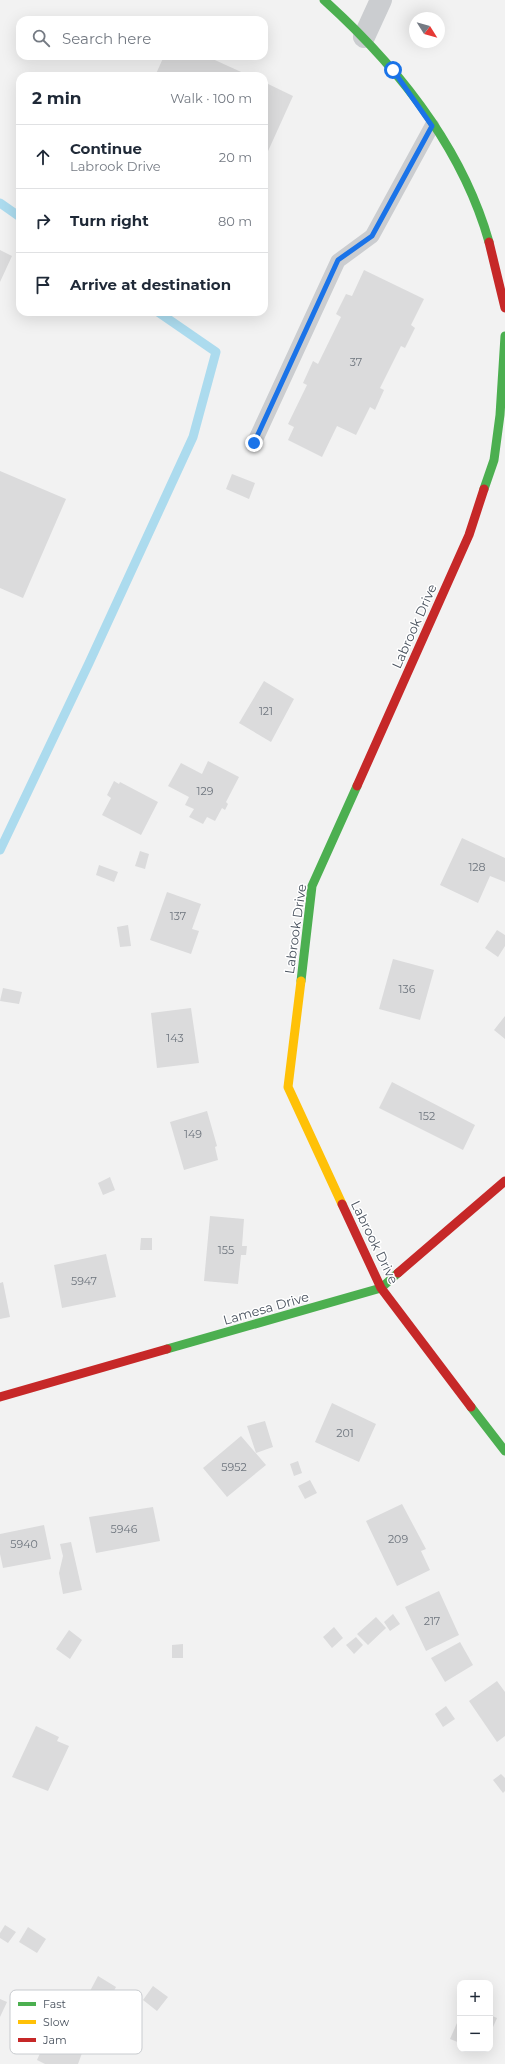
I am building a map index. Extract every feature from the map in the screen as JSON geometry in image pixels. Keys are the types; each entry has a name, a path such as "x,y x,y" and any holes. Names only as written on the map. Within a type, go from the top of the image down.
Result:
{"street":[{"path":"324,0 364,37 393,70 455,162 486,231 505,308"},
{"path":"364,37 381,0"},
{"name":"Labrook Drive","path":"505,336 500,415 494,460 469,535 312,886 288,1087 381,1288 505,1451"},
{"name":"Lamesa Drive","path":"0,1397 381,1288 505,1181"}],"lane":[{"path":"254,443 338,260 372,236 432,126"}],"building":[{"path":"162,60 215,60 241,72 157,72"},
{"path":"268,84 293,96 268,151"},
{"path":"0,250 12,256 0,282"},
{"path":"364,270 424,299 411,325 415,328 405,348 401,346 380,388 384,390 375,410 370,407 356,435 337,426 322,457 288,440 294,427 288,424 307,385 303,383 313,361 318,364 341,317 336,314 346,294 352,296"},
{"path":"0,471 66,499 23,598 0,588"},
{"path":"232,474 255,483 249,499 226,489"},
{"path":"264,681 294,699 271,742 239,723"},
{"path":"208,761 239,777 226,802 228,804 225,810 222,808 215,821 207,817 203,824 189,817 194,809 185,805 189,797 168,786 181,763 202,774"},
{"path":"114,781 119,784 120,782 158,802 141,835 102,815 111,798 107,795"},
{"path":"462,838 505,858 505,882 490,876 478,903 440,885"},
{"path":"140,851 149,854 145,869 135,866"},
{"path":"99,865 118,872 114,882 96,875"},
{"path":"167,892 201,904 192,929 199,931 191,954 150,940"},
{"path":"128,925 131,946 120,947 117,927"},
{"path":"497,930 505,935 505,946 498,957 485,948"},
{"path":"393,959 434,970 420,1020 379,1009"},
{"path":"3,988 22,992 19,1004 0,1001"},
{"path":"191,1008 199,1063 157,1068 151,1013"},
{"path":"505,1016 505,1039 494,1030"},
{"path":"392,1082 475,1125 463,1150 379,1108"},
{"path":"207,1111 217,1146 215,1147 218,1160 184,1170 170,1122"},
{"path":"110,1177 115,1190 103,1195 98,1183"},
{"path":"210,1216 244,1219 242,1246 247,1246 246,1255 241,1255 238,1284 204,1281"},
{"path":"141,1238 152,1238 152,1250 140,1250"},
{"path":"106,1254 116,1297 62,1308 54,1265"},
{"path":"3,1282 10,1317 0,1319 0,1283"},
{"path":"332,1403 376,1424 359,1462 315,1442"},
{"path":"265,1421 273,1447 256,1453 247,1426"},
{"path":"241,1436 266,1465 227,1497 203,1468"},
{"path":"298,1461 302,1473 294,1476 290,1464"},
{"path":"310,1480 317,1493 305,1499 298,1486"},
{"path":"402,1504 426,1549 421,1551 430,1570 397,1586 366,1521"},
{"path":"153,1507 160,1541 96,1553 89,1517"},
{"path":"44,1525 51,1559 3,1568 0,1554 0,1534"},
{"path":"71,1542 82,1590 63,1594 59,1573 63,1556 60,1544"},
{"path":"439,1591 459,1635 426,1651 405,1607"},
{"path":"393,1614 400,1624 390,1631 384,1622"},
{"path":"376,1617 386,1628 368,1645 357,1634"},
{"path":"334,1627 343,1638 332,1648 323,1637"},
{"path":"69,1630 82,1640 70,1659 56,1649"},
{"path":"356,1637 363,1645 354,1654 346,1645"},
{"path":"460,1642 473,1665 445,1682 431,1658"},
{"path":"183,1644 183,1658 172,1658 172,1645"},
{"path":"497,1681 505,1692 505,1736 497,1742 469,1701"},
{"path":"446,1706 455,1719 443,1727 435,1714"},
{"path":"36,1726 59,1737 57,1741 69,1746 48,1791 12,1777"},
{"path":"501,1774 505,1778 505,1791 503,1793 493,1780"},
{"path":"5,1925 16,1932 8,1943 0,1938 0,1933"},
{"path":"28,1927 46,1939 37,1953 19,1942"},
{"path":"98,1976 116,1987 114,1990 91,1990"},
{"path":"153,1986 168,1997 157,2011 143,2000"},
{"path":"0,1999 7,2002 0,2017"},
{"path":"493,2016 497,2018 493,2027"},
{"path":"457,2023 457,2042 450,2039"},
{"path":"40,2054 82,2054 78,2064 45,2064 37,2060"}],"waterway":[{"path":"0,203 16,214"},
{"path":"0,850 89,663 193,437 216,352 164,316"}],"traffic: fast":[{"path":"324,0 351,25 376,52 401,80 423,110 444,141 462,173 477,207 489,242"},
{"path":"484,489 494,460 500,415 505,336"},
{"path":"301,981 312,886 357,786"},
{"path":"167,1349 381,1288 398,1273"},
{"path":"471,1407 505,1451"}],"traffic: slow":[{"path":"301,981 288,1087 342,1204"}],"traffic: jam":[{"path":"489,242 505,308"},
{"path":"357,786 469,535 484,489"},
{"path":"398,1273 505,1181"},
{"path":"342,1204 381,1288 471,1407"},
{"path":"0,1397 167,1349"}],"route":[{"path":"254,443 338,260 372,236 432,126 419,105 393,70"}]}
